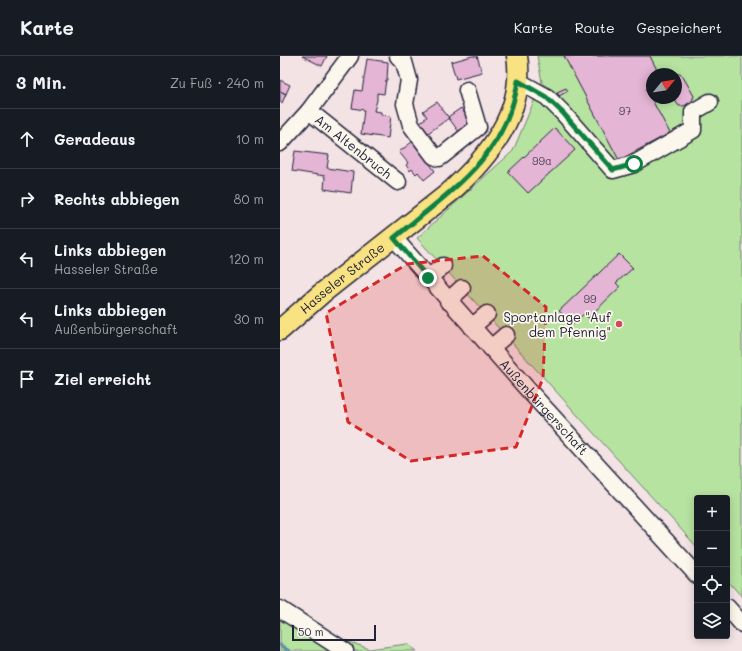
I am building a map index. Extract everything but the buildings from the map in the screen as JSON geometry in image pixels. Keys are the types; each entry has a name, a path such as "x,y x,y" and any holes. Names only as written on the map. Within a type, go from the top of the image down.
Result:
{"main road":[{"name":"Hasseler Straße","path":"280,330 321,294 394,238 469,175 487,155 501,133 511,112 518,81 517,56"}],"street":[{"name":"Am Altenbruch","path":"280,143 309,111 350,56"},
{"path":"398,56 404,62 409,80 406,104 411,125 434,156 439,158 478,127 467,90"},
{"path":"518,81 546,97 563,113 613,170 634,164 693,130 694,112 710,102"},
{"name":"Am Altenbruch","path":"309,111 398,182"},
{"name":"Außenbürgerschaft","path":"394,238 448,301 694,572"},
{"path":"428,278 443,266"},
{"path":"448,301 462,288"},
{"path":"472,327 486,314"},
{"path":"491,348 506,335"},
{"path":"280,609 345,651"},
{"path":"730,610 742,624"}],"highlighted area":[{"path":"483,256 546,307 543,378 516,447 411,461 348,422 326,313 407,264"}],"green space":[{"name":"Sportanlage \"Auf dem Pfennig\"","path":"537,56 742,56 742,597 730,583 730,495 694,495 694,544 417,238 513,151 542,82"},
{"path":"280,601 337,637 369,649 407,644 417,651 280,651"}],"waterway":[{"path":"280,645 289,651"}],"place":[{"name":"Sportanlage \"Auf dem Pfennig\"","path":"619,324"}],"route":[{"path":"428,278 394,238 449,193 469,175 487,155 501,133 511,112 515,100 518,81 546,97 563,113 613,170 634,164"}]}
